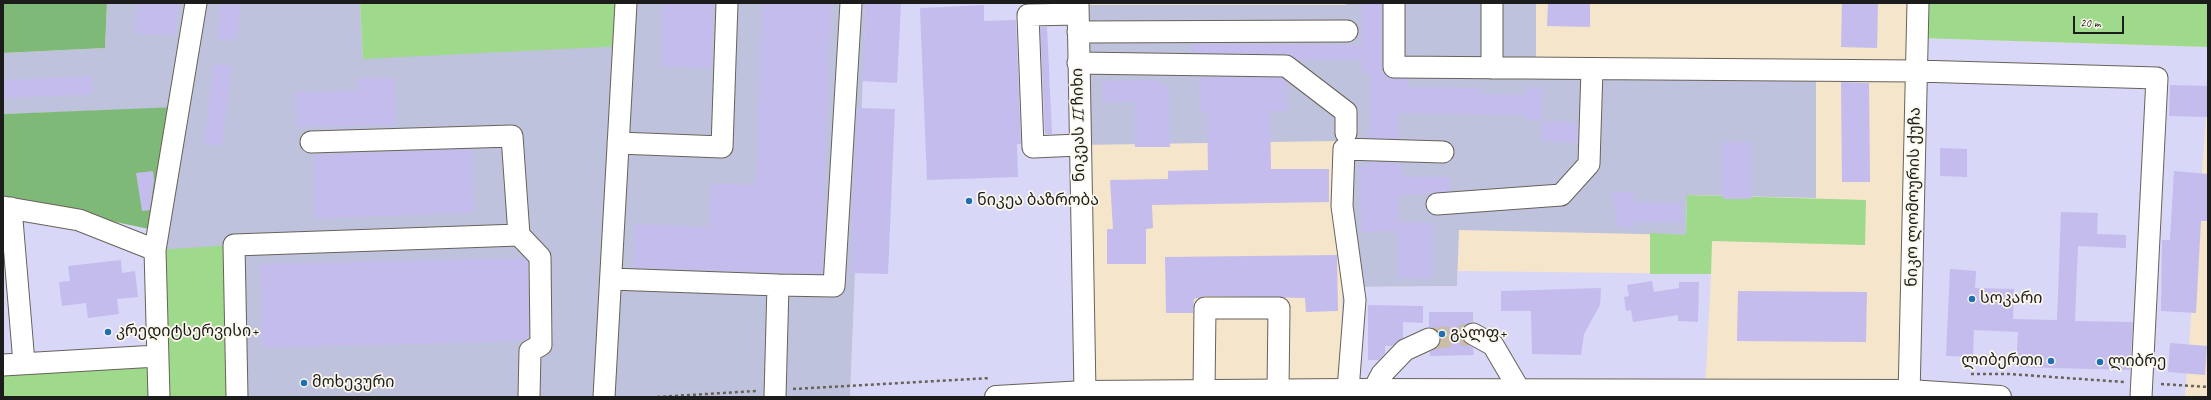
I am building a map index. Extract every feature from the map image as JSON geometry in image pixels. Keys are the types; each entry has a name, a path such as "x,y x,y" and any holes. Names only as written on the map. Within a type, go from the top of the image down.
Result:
{"main road":[{"path":"994,387 1085,392 1348,390 1909,394 2000,397"}],"street":[{"path":"159,397 155,250 196,3"},
{"path":"604,397 626,3"},
{"path":"618,144 722,147 727,3"},
{"path":"611,279 834,286 851,3"},
{"path":"1394,3 1394,67 1917,71 2157,78 2141,390"},
{"path":"1492,3 1492,68"},
{"name":"ნიკო ლომოურის ქუჩა","path":"1909,394 1918,3"},
{"path":"1080,145 1033,147 1028,15 1078,16 1347,31"},
{"name":"ნიკეას II ჩიხი","path":"1078,16 1085,392"},
{"path":"1078,63 1286,66 1346,112 1346,133"},
{"path":"1436,204 1561,195 1589,164 1592,68"},
{"path":"310,142 512,136 519,235 540,258 541,345 530,351 529,397"},
{"path":"1348,390 1355,300 1342,206 1344,149 1443,152"},
{"path":"24,363 7,208 79,220 155,250"},
{"path":"237,397 234,245 519,235"},
{"path":"775,394 778,285"},
{"path":"1204,391 1205,308 1279,308 1278,391"},
{"path":"1473,334 1493,345 1520,391"},
{"path":"1373,391 1382,374 1405,350 1429,339"},
{"path":"3,364 157,356"}],"path":[{"path":"2009,374 2141,390 2208,387"},
{"path":"657,397 994,387"}],"shaded area":[{"path":"107,3 360,3 363,58 626,3 866,3 850,397 237,397 155,250 178,108 3,114 3,53 105,48"},
{"name":"ნიკეა ბაზრობა","path":"866,3 1078,3 1085,392 996,397 850,397"},
{"path":"1346,3 1536,3 1536,68 1816,70 1816,198 1687,195 1686,235 1459,230 1457,286 1342,287 1331,199 1335,141 1079,145 1078,5 1346,5"},
{"path":"1917,38 2208,47 2208,91 2185,397 2000,397 1909,391"},
{"path":"3,198 158,231 157,356 3,365"},
{"path":"1458,271 1711,274 1706,374 1703,391 1341,391 1342,287 1457,286"}],"green space":[{"path":"3,3 107,3 105,48 3,53"},
{"path":"360,3 626,3 624,46 363,59"},
{"path":"1918,3 2208,3 2208,47 1917,38"},
{"path":"178,107 158,231 3,198 3,114"},
{"path":"1687,195 1866,200 1865,245 1712,241 1711,274 1650,274 1650,233 1686,235"},
{"path":"234,245 237,397 3,397 3,365 157,356 155,250"}],"building":[{"path":"138,3 179,3 174,36 134,33"},
{"path":"221,3 240,3 237,41 218,39"},
{"path":"662,3 713,3 711,68 661,67"},
{"path":"762,3 831,3 822,274 633,268 634,224 710,227 711,184 756,185"},
{"path":"866,3 901,3 897,83 862,81"},
{"path":"1362,3 1382,3 1382,67 1388,77 1408,79 1408,87 1481,88 1481,94 1526,95 1526,87 1543,87 1542,121 1525,120 1525,115 1398,113 1398,139 1368,138 1368,132 1370,132 1370,73 1362,73 1362,60 1298,60 1286,54 1192,53 1192,44 1362,45"},
{"path":"1548,3 1590,3 1590,27 1547,26"},
{"path":"1842,3 1878,3 1877,48 1841,47"},
{"path":"984,5 984,21 1016,20 1021,144 1017,144 1018,177 927,180 920,8"},
{"path":"1040,27 1047,27 1052,134 1045,134"},
{"path":"214,64 232,66 222,146 204,143"},
{"path":"92,76 93,94 3,98 3,80"},
{"path":"1199,77 1282,78 1287,82 1287,111 1270,111 1271,169 1329,169 1329,202 1152,205 1153,228 1146,229 1146,264 1107,264 1107,229 1113,229 1110,180 1168,179 1168,171 1208,170 1207,112 1200,112"},
{"path":"358,78 395,78 396,125 297,127 296,92 358,91"},
{"path":"1156,80 1169,88 1170,147 1135,147 1135,102 1103,102 1103,81"},
{"path":"1841,82 1869,83 1870,182 1842,182"},
{"path":"2170,85 2208,86 2208,117 2169,116"},
{"path":"857,108 895,109 888,274 850,273"},
{"path":"1542,121 1578,123 1578,143 1541,141"},
{"path":"1723,142 1751,142 1751,199 1723,199"},
{"path":"1940,148 1967,149 1967,177 1940,176"},
{"path":"471,149 474,212 315,219 313,155"},
{"path":"1367,162 1397,163 1397,166 1402,166 1402,177 1450,177 1450,191 1430,194 1398,195 1399,231 1362,232 1358,166 1367,166"},
{"path":"153,171 154,181 150,210 142,211 136,173"},
{"path":"2174,171 2208,174 2208,221 2201,221 2196,313 2161,311 2162,240 2170,240"},
{"path":"1612,192 1634,192 1634,202 1682,203 1682,223 1634,222 1634,228 1618,228"},
{"path":"2061,212 2098,213 2097,234 2126,235 2126,248 2078,246 2075,321 2133,322 2130,370 2016,367 2018,332 1974,330 1973,357 1946,356 1950,269 1976,271 1975,288 2014,289 2013,319 2057,320"},
{"path":"1399,222 1433,223 1431,279 1397,278"},
{"path":"1337,255 1338,311 1306,312 1305,298 1205,296 1194,299 1193,313 1166,313 1165,257"},
{"path":"524,258 528,262 529,338 523,341 262,348 260,264"},
{"path":"121,260 122,273 135,271 138,297 117,299 119,314 88,318 86,303 62,306 59,282 70,281 68,266"},
{"path":"1652,281 1654,292 1679,288 1679,282 1699,282 1698,322 1678,321 1678,315 1633,322 1631,310 1626,311 1624,297 1629,296 1627,285"},
{"path":"1601,288 1600,305 1584,334 1581,355 1532,354 1531,311 1501,311 1501,291"},
{"path":"1738,291 1867,292 1866,342 1737,341"},
{"path":"1368,305 1423,306 1423,323 1403,322 1403,338 1392,346 1385,346 1385,353 1379,360 1368,360"},
{"path":"1429,312 1473,312 1473,322 1467,324 1463,328 1461,335 1463,341 1473,348 1474,355 1430,356 1430,352 1439,346 1441,340 1436,329 1429,327"},
{"path":"2170,343 2207,346 2205,375 2168,372"}],"tunnel":[{"path":"1429,339 1473,334"}],"place":[{"name":"ნიკეა ბაზრობა","path":"969,201"},
{"name":"სოკარი","path":"1972,299"},
{"name":"კრედიტსერვისი+","path":"108,332"},
{"name":"გალფ+","path":"1442,334"},
{"name":"ლიბერთი","path":"2051,361"},
{"name":"ლიბრე","path":"2100,362"},
{"name":"მოხევური","path":"304,383"}]}
